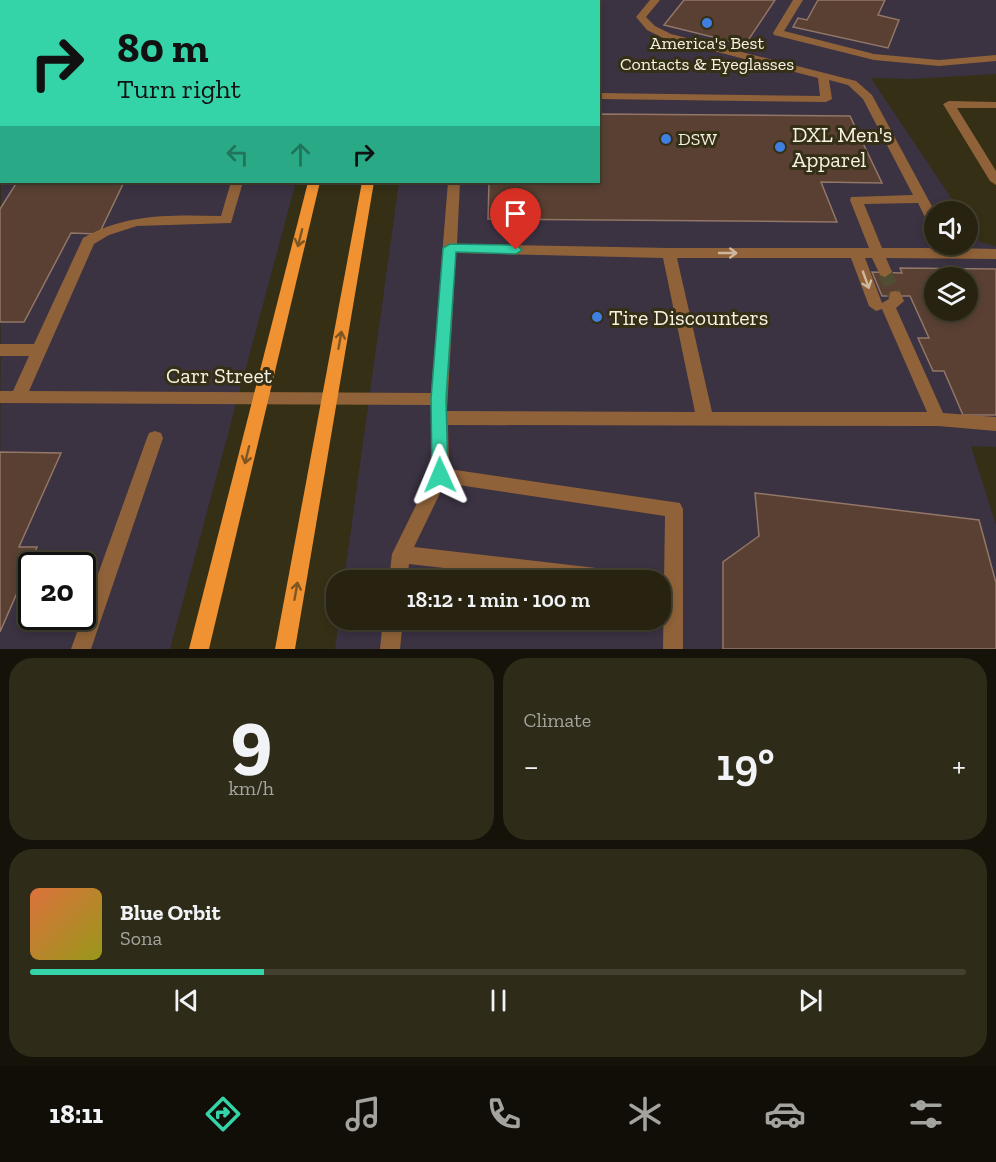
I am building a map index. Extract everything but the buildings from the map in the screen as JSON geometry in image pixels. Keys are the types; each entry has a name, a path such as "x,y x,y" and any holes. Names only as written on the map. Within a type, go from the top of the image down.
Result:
{"main road":[{"path":"199,649 314,183"},
{"path":"285,649 368,183"}],"street":[{"path":"656,0 641,17 651,28 667,36 852,83 868,97 924,203"},
{"path":"798,0 778,33 874,57 939,63 996,58"},
{"path":"600,96 826,99 822,76"},
{"path":"996,105 949,104 996,181"},
{"path":"18,397 88,241 99,234 139,219 226,220 237,183"},
{"path":"399,570 401,554 440,475 439,399 454,183"},
{"path":"885,272 856,200 922,199"},
{"path":"450,248 857,254 924,250"},
{"path":"978,252 996,254"},
{"path":"669,253 705,419"},
{"path":"857,254 886,303 938,419"},
{"path":"0,350 39,350"},
{"name":"Carr Street","path":"0,397 439,399"},
{"path":"439,418 938,419 996,424"},
{"path":"81,649 154,438"},
{"path":"440,475 674,509 668,570"},
{"path":"401,554 537,570"},
{"path":"671,628 673,649"},
{"path":"392,649 393,630"}],"shaded area":[{"path":"600,0 996,0 996,74 911,79 871,78 953,201 924,201 924,255 978,255 978,239 980,242 996,246 996,447 971,446 996,525 996,649 335,649 338,630 671,630 671,570 345,570 399,183 600,183"},
{"path":"1,183 296,183 170,649 0,649"}],"tunnel":[{"path":"885,272 895,296"}],"place":[{"name":"America's Best Contacts & Eyeglasses","path":"707,23"},
{"name":"DSW","path":"666,139"},
{"name":"DXL Men's Apparel","path":"780,147"},
{"name":"Tire Discounters","path":"597,317"}],"route":[{"path":"440,475 439,399 450,248 516,250"}]}
